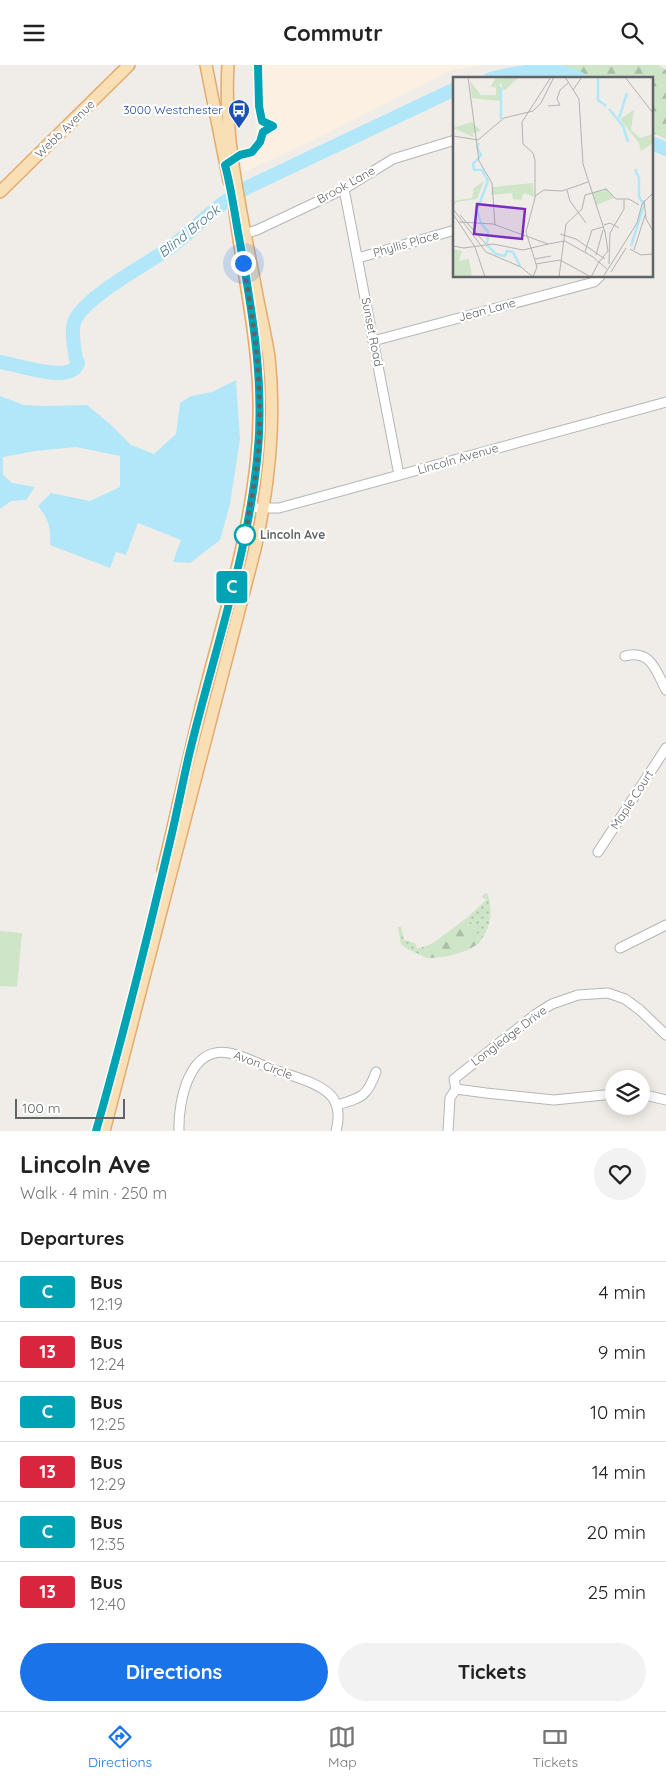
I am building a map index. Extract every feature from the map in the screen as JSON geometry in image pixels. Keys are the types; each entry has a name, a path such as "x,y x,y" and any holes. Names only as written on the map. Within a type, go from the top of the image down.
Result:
{"main road":[{"name":"Webb Avenue","path":"0,192 129,65"},
{"path":"96,1131 144,950 189,754 245,536 258,445 258,369 242,235 233,182 206,65"},
{"path":"228,65 228,114 233,182"},
{"path":"104,1131 255,549 263,509 271,438 271,384 265,331 242,235"}],"street":[{"name":"Brook Lane","path":"242,235 344,189 393,159 453,141"},
{"name":"Sunset Road","path":"344,189 399,475"},
{"name":"Phyllis Place","path":"358,258 453,231"},
{"name":"Jean Lane","path":"373,341 594,282 599,277"},
{"name":"Lincoln Avenue","path":"250,508 279,508 666,402"},
{"path":"625,656 643,655 650,661 666,690"},
{"name":"Maple Court","path":"598,852 666,748"},
{"path":"620,948 666,925"},
{"name":"Longledge Drive","path":"448,1131 450,1098 456,1089 454,1079 460,1072 552,1004 567,998 590,993 608,993 625,999 666,1035"},
{"name":"Avon Circle","path":"179,1131 180,1107 191,1073 195,1064 210,1053 229,1053 307,1081 326,1091 337,1105"},
{"path":"336,1131 340,1119 337,1105 354,1100 366,1093 376,1072"},
{"path":"456,1089 554,1100 605,1095"},
{"path":"650,1096 666,1100"}],"shaded area":[{"path":"254,65 486,65 451,70 314,140 244,172 240,150 250,149 256,139"}],"green space":[{"path":"562,65 658,65 666,70 666,139 654,134 654,77 580,77"},
{"path":"485,893 488,894 490,901 490,921 486,932 478,944 477,933 468,917 486,900 482,896"},
{"path":"468,917 477,933 478,944 454,955 427,958 426,946 433,943"},
{"path":"398,927 401,927 404,940 415,943 417,949 426,946 427,958 407,949 401,944"},
{"path":"0,931 22,933 17,987 0,986"}],"water":[{"path":"236,380 240,439 230,504 220,540 190,563 173,562 181,540 138,523 126,555 116,552 110,568 50,545 48,524 45,515 38,506 51,493 90,501 120,487 120,456 76,447 35,451 3,457 3,475 12,483 35,487 26,500 11,501 0,509 0,396 24,405 87,405 131,445 154,454 176,434 180,403 191,396 212,392"}],"waterway":[{"name":"Blind Brook","path":"499,77 536,71 559,72 575,77"},
{"name":"Blind Brook","path":"0,362 55,373 74,369 78,363 73,327 76,318 83,309 106,289 171,247 221,204 246,188 453,90"},
{"name":"Blind Brook","path":"654,144 666,149"}],"bus line":[{"name":"C","path":"96,1131 144,950 189,754 245,536 254,486 260,419 257,352 248,286 225,165 240,155 252,152 260,142 263,132 273,126 262,121 259,106 258,65"}],"place":[{"name":"3000 Westchester","path":"239,129"},
{"name":"Lincoln Ave","path":"245,535"}],"route":[{"path":"243,263 255,337 260,419 256,472 245,535"}]}
